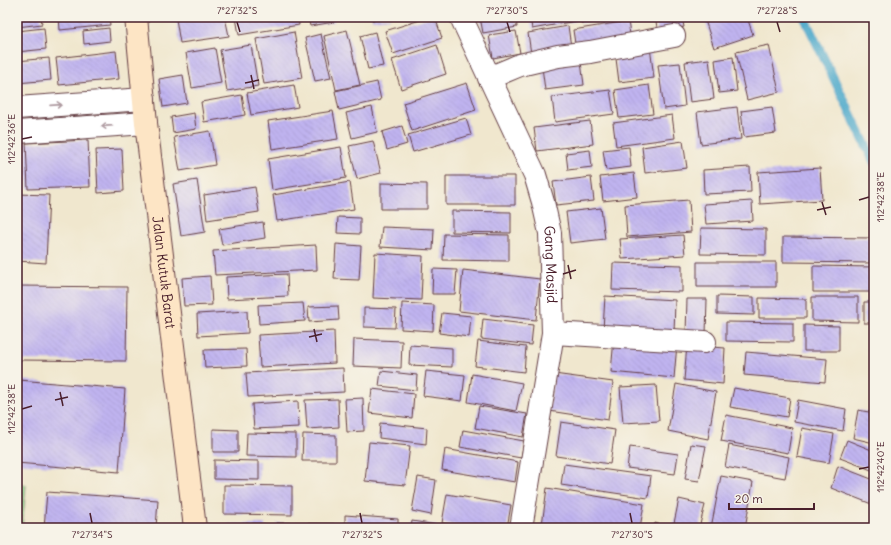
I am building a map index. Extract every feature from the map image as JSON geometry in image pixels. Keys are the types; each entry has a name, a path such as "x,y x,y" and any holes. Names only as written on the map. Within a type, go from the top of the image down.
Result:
{"street":[{"name":"Jalan Kutuk Barat","path":"136,17 146,123 194,528"},
{"name":"Gang Masjid","path":"461,17 534,175 543,202 550,233 553,333 521,528"},
{"path":"489,78 520,66 558,56 590,52 674,36"},
{"path":"17,108 144,99"},
{"path":"17,132 146,123"},
{"path":"553,333 705,342"}],"green space":[{"path":"17,483 26,485 22,528 17,528"}],"building":[{"path":"17,17 41,17 42,24 17,27"},
{"path":"59,17 109,17 110,25 60,30"},
{"path":"187,17 225,17 229,36 180,43 176,19"},
{"path":"236,17 298,17 299,25 239,35"},
{"path":"308,17 333,17 334,22 310,26"},
{"path":"372,17 390,17 390,18 372,20"},
{"path":"430,17 435,17 442,38 393,54 385,31"},
{"path":"480,17 516,17 517,27 483,33"},
{"path":"530,17 575,17 576,21 532,29"},
{"path":"580,17 608,17 609,18 581,23"},
{"path":"655,17 682,17 684,27 658,32"},
{"path":"704,17 747,17 753,35 714,48"},
{"path":"628,21 631,41 576,50 573,30"},
{"path":"568,26 571,47 531,54 528,33"},
{"path":"44,28 46,49 17,52 17,31"},
{"path":"109,28 110,41 84,44 83,31"},
{"path":"347,30 360,85 336,90 324,36"},
{"path":"516,31 520,53 493,58 489,35"},
{"path":"294,32 302,78 264,84 256,39"},
{"path":"375,32 383,66 368,69 360,36"},
{"path":"321,34 331,78 315,81 305,38"},
{"path":"251,45 258,86 227,91 220,50"},
{"path":"437,45 446,74 401,89 392,60"},
{"path":"769,45 779,92 747,100 736,52"},
{"path":"650,47 654,78 619,82 615,51"},
{"path":"215,48 221,83 192,88 186,53"},
{"path":"116,51 119,79 59,85 56,58"},
{"path":"733,57 737,91 719,93 715,60"},
{"path":"49,58 51,80 17,83 17,61"},
{"path":"709,59 714,99 690,102 685,62"},
{"path":"581,62 584,85 545,90 542,67"},
{"path":"680,63 685,106 664,109 658,65"},
{"path":"183,75 187,103 163,107 159,79"},
{"path":"377,82 381,100 339,110 335,91"},
{"path":"467,83 476,110 412,131 403,103"},
{"path":"294,85 298,107 251,115 247,93"},
{"path":"649,85 653,114 619,118 615,90"},
{"path":"610,90 614,114 555,122 552,97"},
{"path":"242,95 245,115 204,122 201,102"},
{"path":"372,107 377,132 352,138 346,113"},
{"path":"737,107 741,139 701,144 697,112"},
{"path":"772,107 776,133 744,137 741,111"},
{"path":"333,111 338,139 272,149 268,121"},
{"path":"194,113 196,129 173,133 171,117"},
{"path":"672,115 675,138 616,146 613,123"},
{"path":"466,118 471,135 413,152 408,135"},
{"path":"590,121 593,144 537,151 534,128"},
{"path":"402,126 407,144 387,150 382,132"},
{"path":"210,131 215,165 180,171 174,137"},
{"path":"88,140 90,187 28,189 26,143"},
{"path":"373,141 381,173 357,179 349,146"},
{"path":"683,141 687,168 645,173 642,147"},
{"path":"341,147 346,178 272,190 268,159"},
{"path":"629,147 631,167 606,170 603,150"},
{"path":"122,149 124,191 98,193 96,150"},
{"path":"590,150 592,167 568,170 566,153"},
{"path":"750,167 751,192 704,194 703,170"},
{"path":"820,168 822,200 760,204 758,172"},
{"path":"634,173 637,197 603,201 600,177"},
{"path":"446,176 515,176 515,205 446,205"},
{"path":"591,177 594,201 556,205 553,182"},
{"path":"197,180 205,232 181,236 173,184"},
{"path":"350,182 354,209 277,221 273,195"},
{"path":"381,183 427,184 427,209 381,209"},
{"path":"255,187 259,212 207,220 204,195"},
{"path":"17,194 49,195 46,263 17,261"},
{"path":"689,200 691,232 627,237 625,205"},
{"path":"752,201 753,221 706,224 704,204"},
{"path":"601,208 605,239 570,243 566,212"},
{"path":"452,211 511,212 511,233 452,232"},
{"path":"338,217 360,218 360,234 337,233"},
{"path":"263,222 265,238 222,245 219,229"},
{"path":"382,227 434,229 433,250 380,247"},
{"path":"701,228 766,229 766,255 700,254"},
{"path":"444,234 509,235 509,261 443,260"},
{"path":"683,235 685,255 622,259 620,239"},
{"path":"783,237 874,238 874,263 783,262"},
{"path":"336,244 361,246 359,280 334,279"},
{"path":"316,245 317,270 215,275 213,251"},
{"path":"375,253 423,256 421,300 373,298"},
{"path":"697,262 776,262 776,287 697,287"},
{"path":"613,263 682,265 682,292 612,290"},
{"path":"813,266 874,267 874,292 813,292"},
{"path":"433,269 457,270 455,294 432,294"},
{"path":"463,270 540,279 536,320 459,311"},
{"path":"287,274 288,296 227,299 226,277"},
{"path":"210,276 212,305 184,306 182,278"},
{"path":"17,286 127,287 126,361 17,360"},
{"path":"605,296 675,300 674,334 603,330"},
{"path":"717,296 754,297 754,315 717,314"},
{"path":"812,297 858,297 858,322 812,321"},
{"path":"759,298 806,299 806,318 759,318"},
{"path":"687,299 707,299 706,334 686,334"},
{"path":"864,302 874,302 874,323 864,323"},
{"path":"303,303 305,321 259,324 258,305"},
{"path":"402,303 434,305 433,331 401,329"},
{"path":"338,306 339,320 309,322 308,307"},
{"path":"364,308 396,309 395,328 364,327"},
{"path":"247,311 248,333 198,336 197,314"},
{"path":"442,313 471,316 469,337 439,333"},
{"path":"483,319 533,325 531,345 481,339"},
{"path":"726,322 793,323 793,342 726,341"},
{"path":"804,325 839,326 839,351 804,351"},
{"path":"334,331 335,363 260,367 258,335"},
{"path":"354,339 402,341 401,368 353,366"},
{"path":"614,339 677,344 674,378 611,372"},
{"path":"478,341 526,347 524,372 475,366"},
{"path":"410,345 452,348 452,367 409,365"},
{"path":"687,345 725,348 723,384 684,380"},
{"path":"246,349 247,366 205,368 204,350"},
{"path":"746,352 827,359 825,382 744,375"},
{"path":"343,368 344,392 248,397 246,373"},
{"path":"381,371 417,375 416,390 379,386"},
{"path":"426,371 465,375 462,401 423,396"},
{"path":"472,374 522,383 516,411 468,402"},
{"path":"554,374 613,382 608,420 549,411"},
{"path":"19,380 125,389 119,472 17,463 17,403"},
{"path":"676,384 716,392 708,439 668,431"},
{"path":"656,385 659,421 623,423 620,387"},
{"path":"734,388 790,398 787,417 730,407"},
{"path":"372,389 414,394 412,418 369,413"},
{"path":"363,398 364,431 347,432 345,399"},
{"path":"338,399 339,427 307,429 305,400"},
{"path":"798,400 846,409 843,431 794,422"},
{"path":"298,401 299,427 254,429 252,404"},
{"path":"479,406 527,414 523,437 475,428"},
{"path":"858,410 874,413 874,443 853,438"},
{"path":"726,415 792,428 788,453 721,441"},
{"path":"561,422 615,430 610,464 556,456"},
{"path":"380,423 427,428 426,444 379,438"},
{"path":"802,428 834,434 829,463 797,457"},
{"path":"213,429 238,430 238,452 213,452"},
{"path":"463,430 524,441 521,458 460,447"},
{"path":"247,433 296,434 296,457 246,456"},
{"path":"303,434 336,435 336,461 302,461"},
{"path":"847,440 874,451 874,471 840,458"},
{"path":"369,442 410,446 405,485 365,481"},
{"path":"691,444 706,446 699,481 685,479"},
{"path":"729,445 789,457 785,478 725,467"},
{"path":"630,447 678,454 675,474 627,468"},
{"path":"445,449 518,462 515,482 442,470"},
{"path":"214,460 259,461 259,480 214,479"},
{"path":"564,464 651,476 648,498 561,485"},
{"path":"838,466 874,480 874,505 831,488"},
{"path":"721,476 753,482 745,528 711,528"},
{"path":"418,477 436,480 431,515 412,511"},
{"path":"224,485 292,486 292,515 224,514"},
{"path":"547,488 644,504 640,528 563,528 542,525"},
{"path":"47,492 158,500 156,528 44,528"},
{"path":"447,494 511,505 507,528 471,528 442,523"},
{"path":"679,499 705,505 699,528 673,528"},
{"path":"345,515 398,519 398,528 345,528"},
{"path":"412,521 436,525 435,528 411,528"},
{"path":"277,523 334,524 334,528 277,528"},
{"path":"655,523 668,527 654,528"},
{"path":"228,524 265,524 265,528 228,528"}],"waterway":[{"path":"804,17 874,162"}]}
